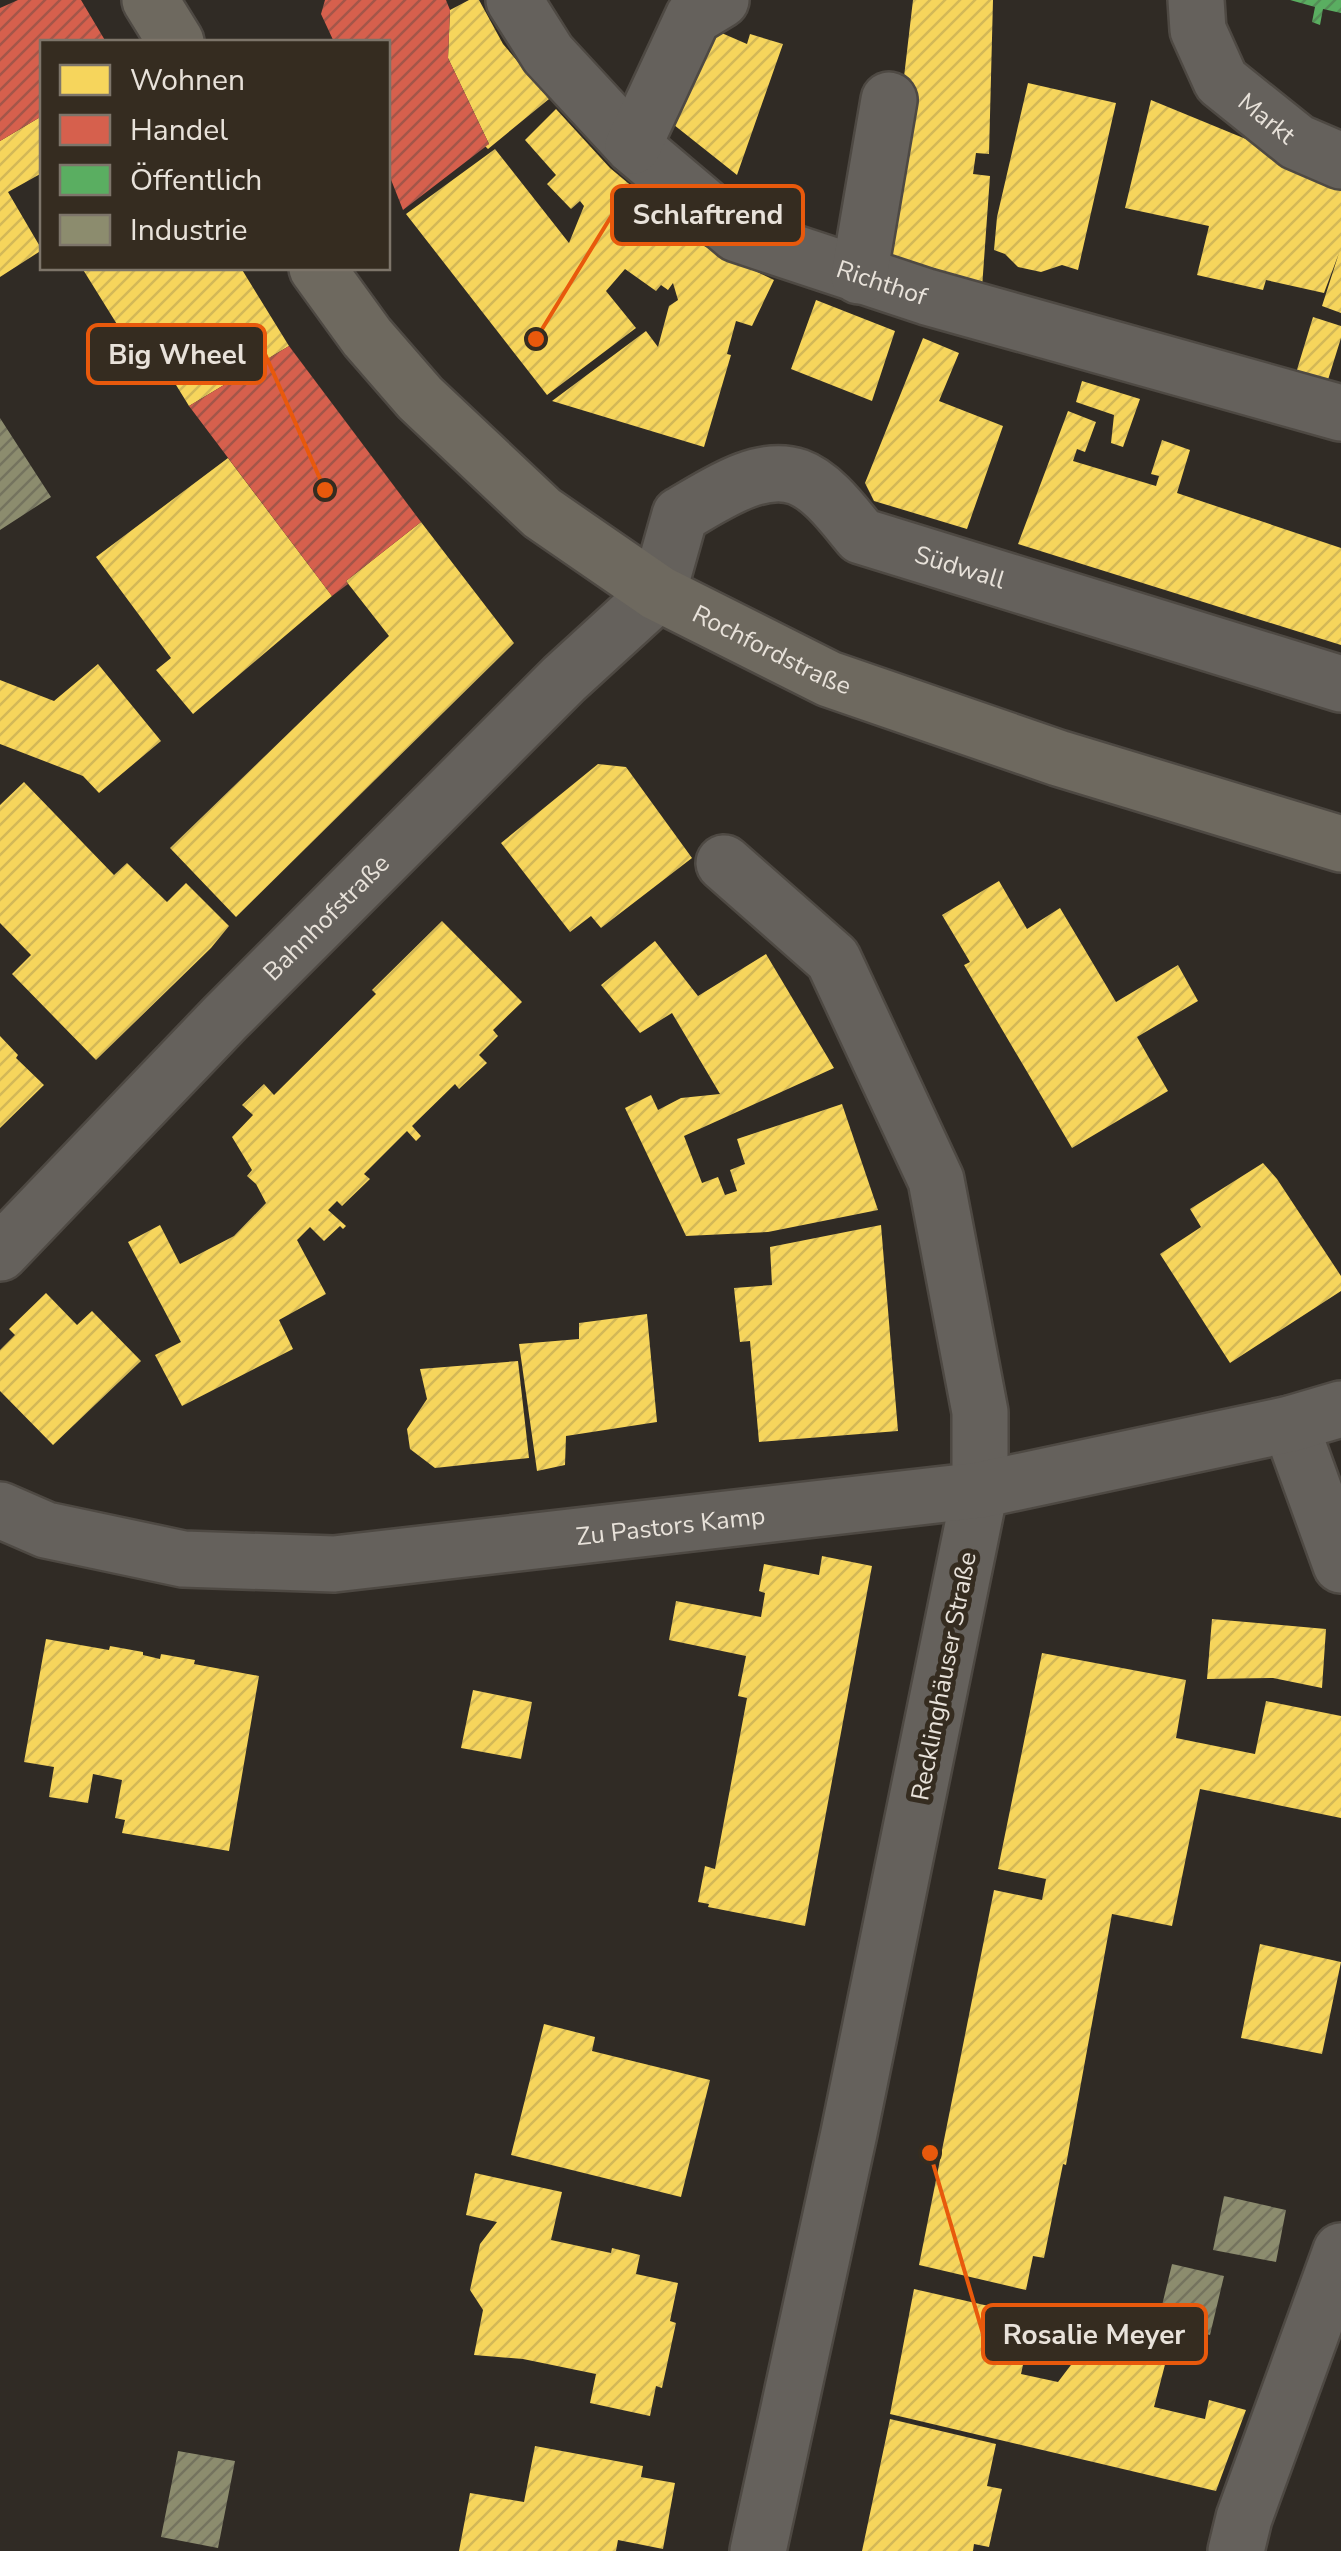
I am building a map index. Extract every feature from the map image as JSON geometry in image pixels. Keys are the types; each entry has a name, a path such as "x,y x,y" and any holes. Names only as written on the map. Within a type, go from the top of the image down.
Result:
{"main road":[{"path":"150,0 175,40"},
{"name":"Rochfordstraße","path":"318,270 367,337 420,398 542,513 658,593 829,679 1058,758 1341,844"}],"street":[{"name":"Richthof","path":"514,0 548,54 634,146 737,234 859,276 1341,413"},
{"path":"634,146 692,17 722,0"},
{"name":"Markt","path":"1196,0 1198,30 1221,81 1297,142 1341,161"},
{"path":"859,276 888,100"},
{"name":"Südwall","path":"658,593 680,514 765,474 798,476 830,502 861,536 1341,684"},
{"name":"Bahnhofstraße","path":"0,1253 239,1004 564,679 658,593"},
{"name":"Recklinghäuser Straße","path":"724,862 833,958 936,1180 980,1412 980,1490 849,2133 758,2551"},
{"name":"Zu Pastors Kamp","path":"0,1510 46,1530 183,1559 334,1564 980,1490 1290,1424 1341,1408"},
{"path":"1290,1424 1341,1565"},
{"path":"1236,2551 1244,2518 1341,2251"}],"building: Wohnen":[{"path":"469,0 479,0 503,44 549,99 488,149 448,58 450,10"},
{"path":"913,0 993,0 989,154 976,153 973,174 990,176 982,288 883,256"},
{"path":"710,28 747,44 750,34 783,44 737,175 664,117"},
{"path":"1028,83 1116,103 1078,270 1062,265 1041,272 1018,267 1005,254 994,250 997,217"},
{"path":"1151,100 1341,178 1341,313 1322,306 1339,253 1324,293 1266,280 1263,290 1197,275 1209,226 1125,208"},
{"path":"556,109 610,168 702,245 774,280 752,326 736,321 727,354 731,355 704,447 552,401 646,331 658,347 669,306 678,300 673,283 668,290 661,285 656,291 625,269 606,291 636,328 547,395 406,214 495,149 569,243 584,206 580,201 571,209 547,184 556,175 525,140"},
{"path":"40,117 40,174 8,192 40,251 0,277 0,141"},
{"path":"83,270 242,270 289,346 189,406 144,333 128,342"},
{"path":"816,300 895,331 872,401 791,369"},
{"path":"1313,317 1341,326 1327,383 1296,373"},
{"path":"923,338 959,353 939,401 1003,426 967,529 874,501 865,483"},
{"path":"1082,381 1140,399 1123,447 1111,443 1114,415 1076,402"},
{"path":"1068,411 1096,422 1085,452 1077,449 1073,461 1156,486 1159,476 1151,474 1162,440 1190,450 1177,493 1341,548 1341,645 1018,544"},
{"path":"228,458 332,596 193,714 156,670 171,658 96,557"},
{"path":"421,522 514,643 236,917 170,848 389,636 346,581"},
{"path":"98,664 161,741 99,793 83,776 0,744 0,680 54,701"},
{"path":"598,764 626,767 692,858 601,928 591,916 570,932 501,843"},
{"path":"24,782 114,875 127,863 167,902 186,883 229,926 96,1060 12,974 31,955 0,923 0,805"},
{"path":"999,881 1027,929 1060,908 1116,1002 1178,965 1198,1001 1137,1037 1168,1091 1072,1148 964,965 970,962 942,915"},
{"path":"442,921 522,1002 493,1030 498,1036 479,1055 487,1063 459,1089 455,1084 412,1126 421,1136 416,1141 407,1131 364,1174 370,1179 342,1206 337,1201 328,1210 346,1226 340,1226 324,1241 310,1227 297,1240 326,1294 279,1320 293,1349 182,1406 155,1355 181,1342 128,1242 160,1225 180,1264 234,1236 266,1203 247,1176 252,1170 232,1137 253,1115 242,1105 264,1084 274,1095 376,994 372,990"},
{"path":"655,941 698,996 766,954 834,1068 684,1136 702,1183 718,1177 725,1195 737,1191 730,1170 745,1164 737,1139 842,1104 878,1210 768,1232 686,1236 625,1108 651,1095 658,1110 681,1098 720,1094 672,1013 640,1033 601,985"},
{"path":"0,1036 44,1085 0,1128"},
{"path":"1263,1163 1341,1276 1341,1291 1230,1363 1160,1254 1201,1227 1190,1209"},
{"path":"881,1225 898,1431 759,1442 750,1341 740,1342 734,1288 772,1285 770,1247"},
{"path":"46,1293 77,1325 92,1311 141,1361 53,1445 0,1391 0,1350 15,1335 9,1329"},
{"path":"647,1314 657,1422 566,1436 565,1465 537,1471 519,1344 579,1339 579,1323"},
{"path":"518,1361 529,1458 435,1468 410,1449 407,1429 427,1399 420,1369"},
{"path":"822,1556 872,1566 805,1926 698,1902 705,1866 715,1869 747,1698 738,1696 746,1656 669,1640 676,1601 761,1617 765,1593 759,1591 764,1564 819,1575"},
{"path":"1212,1619 1326,1629 1322,1688 1273,1678 1207,1679"},
{"path":"46,1639 109,1650 110,1646 160,1659 161,1654 259,1676 229,1851 122,1833 125,1820 115,1818 122,1780 93,1774 88,1803 49,1797 54,1767 24,1762"},
{"path":"1042,1653 1186,1680 1176,1738 1255,1754 1266,1701 1341,1716 1341,1818 1200,1789 1172,1926 1112,1914 1066,2165 1063,2164 1044,2258 1033,2256 1026,2290 919,2265 994,1890 1042,1900 1046,1879 998,1869"},
{"path":"473,1690 532,1702 521,1759 461,1748"},
{"path":"1260,1944 1341,1962 1322,2054 1241,2038"},
{"path":"544,2024 595,2037 592,2051 710,2080 681,2197 511,2155"},
{"path":"475,2173 562,2192 551,2240 640,2255 636,2274 678,2283 670,2321 676,2323 662,2388 656,2386 650,2416 590,2403 596,2374 523,2359 474,2355 483,2310 470,2290 480,2244 497,2222 466,2215"},
{"path":"914,2289 1015,2312 1004,2360 1023,2365 1021,2374 1058,2382 1086,2345 1095,2308 1175,2326 1154,2407 1205,2419 1209,2400 1246,2410 1216,2491 890,2414"},
{"path":"890,2419 996,2444 987,2486 1002,2489 989,2547 974,2544 973,2551 862,2551"},
{"path":"535,2446 643,2466 641,2477 675,2483 663,2549 618,2540 616,2551 459,2551 470,2493 524,2502"}],"building: Handel":[{"path":"18,0 81,0 105,40 40,40 40,117 0,141 0,8"},
{"path":"325,0 446,0 450,10 448,58 489,144 403,210 390,177 390,40 333,40 321,14"},
{"path":"289,346 421,522 332,596 189,406"}],"building: Öffentlich":[{"path":"1290,0 1341,0 1341,13 1323,9 1320,25 1312,22 1315,7"}],"building: Industrie":[{"path":"0,418 51,497 0,530"},
{"path":"1224,2196 1286,2210 1276,2262 1213,2250"},
{"path":"1172,2264 1224,2276 1210,2335 1158,2322"},
{"path":"178,2451 235,2461 218,2548 161,2537"}],"place":[{"name":"Schlaftrend","path":"536,339"},
{"name":"Big Wheel","path":"325,490"},
{"name":"Rosalie Meyer","path":"930,2153"}]}
